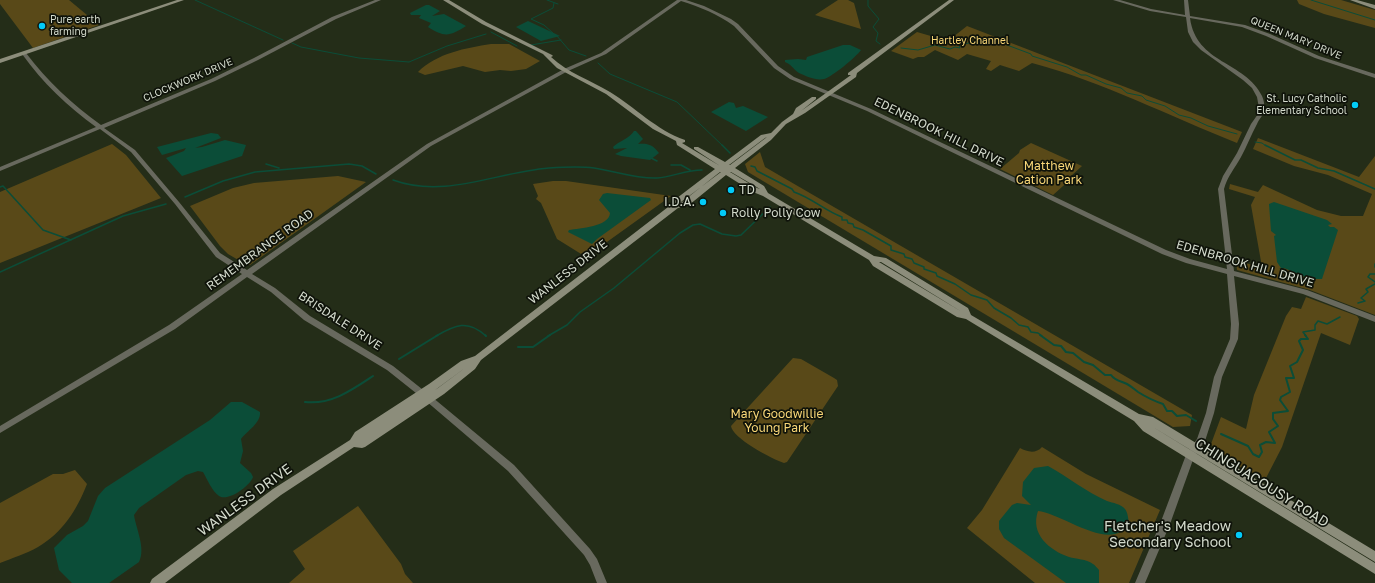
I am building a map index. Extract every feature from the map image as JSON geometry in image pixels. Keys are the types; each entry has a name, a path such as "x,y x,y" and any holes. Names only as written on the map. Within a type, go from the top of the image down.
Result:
{"main road":[{"path":"0,61 182,0"},
{"name":"CHINGUACOUSY ROAD","path":"445,0 570,70 584,81 597,87 679,140 679,144 725,169 755,190 765,194 872,258 876,264 960,315 968,317 1137,418 1150,420 1193,452 1375,569"},
{"name":"WANLESS DRIVE","path":"156,583 277,492 353,443 362,444 425,396 472,367 478,358 675,206 686,203 725,169 769,139 796,115 803,112 847,75 854,72 952,0"},
{"path":"1352,0 1375,7"},
{"name":"CHINGUACOUSY ROAD","path":"1193,452 1375,557"}],"street":[{"name":"CLOCKWORK DRIVE","path":"0,169 213,80 334,18 379,0"},
{"name":"REMEMBRANCE ROAD","path":"0,430 160,335 428,145 534,88 546,85 570,70 604,53 680,0"},
{"name":"EDENBROOK HILL DRIVE","path":"680,0 713,11 729,19 779,70 792,78 869,110 1164,252 1188,261 1305,292 1375,319"},
{"name":"QUEEN MARY DRIVE","path":"1115,0 1150,10 1247,27 1317,57 1375,76"},
{"path":"1140,583 1193,452 1200,441 1210,413 1218,377 1234,339 1235,324 1231,272 1221,189 1222,182 1246,143 1262,111 1260,97 1254,87 1243,77 1197,45 1192,37 1186,0"},
{"name":"BRISDALE DRIVE","path":"24,54 36,70 79,112 133,151 218,255 273,290 307,318 390,368 511,468 587,552 594,562 602,583"}],"green space":[{"path":"0,0 69,0 99,25 33,48 0,4"},
{"path":"838,0 848,0 854,3 861,29 815,15"},
{"path":"1297,0 1341,0 1375,10 1375,28 1324,14 1299,4"},
{"name":"Hartley Channel","path":"967,26 1242,132 1237,143 1110,90 1032,63 1019,71 1000,65 991,71 986,69 991,61 967,54 958,60 935,50 924,57 913,59 891,51 917,32 948,41"},
{"path":"491,44 509,44 540,61 526,69 511,71 500,70 485,72 463,66 425,75 418,72 434,60 452,52"},
{"path":"1258,138 1359,177 1375,156 1375,315 1310,290 1237,270 1236,261 1262,267 1251,205 1255,197 1229,189 1230,184 1258,192 1263,185 1317,210 1341,216 1363,216 1372,194 1328,175 1294,166 1253,149"},
{"name":"Matthew Cation Park","path":"1031,143 1082,166 1071,176 1072,178 1053,195 1000,169 1019,153 1020,150"},
{"path":"112,144 126,155 161,198 0,263 0,192"},
{"path":"760,152 765,167 1192,415 1190,426 1173,427 748,172 745,164"},
{"path":"338,176 366,182 250,265 247,265 228,254 220,246 190,206 233,188 254,183"},
{"path":"566,181 671,196 586,257 557,239 541,203 536,199 538,196 533,184"},
{"path":"1306,297 1357,316 1359,319 1350,345 1321,333 1282,447 1265,480 1229,460 1211,444 1221,417 1246,429 1254,395 1286,316 1292,307 1301,309"},
{"name":"Mary Goodwillie Young Park","path":"793,358 801,359 834,378 837,380 838,386 787,462 784,463 762,453 745,442 733,431 731,426"},
{"path":"1042,447 1086,474 1160,510 1129,583 1035,583 967,528 982,510 1020,448 1031,452 1037,451"},
{"path":"75,470 87,484 68,520 54,535 38,547 0,563 0,503 53,474 63,474"},
{"path":"358,506 401,564 405,574 413,583 289,583 305,569 293,551"}],"shaded area":[{"path":"426,5 440,11 432,16 444,14 466,26 451,34 438,33 428,27 431,23 419,18 421,15 411,15 410,13"},
{"path":"528,21 560,36 541,41 516,27"},
{"path":"843,45 850,45 861,50 844,66 824,79 814,79 808,77 799,73 785,62 785,60 806,60 807,57"},
{"path":"729,102 734,103 736,108 743,106 768,117 746,131 711,112"},
{"path":"636,131 643,139 638,144 650,145 659,153 650,160 615,154 627,148 614,149 613,147"},
{"path":"211,133 218,134 221,138 195,148 225,140 246,145 242,156 182,176 166,158 184,151 186,148 162,155 157,147 161,146"},
{"path":"607,193 650,198 651,200 592,244 568,232 569,230 599,224 608,218 610,213 599,200 603,194"},
{"path":"1274,202 1327,220 1332,224 1328,225 1330,227 1334,227 1338,230 1322,279 1310,279 1284,268 1283,270 1279,268 1281,268 1277,262 1274,236 1276,235 1271,231 1269,204"},
{"path":"231,402 242,402 260,412 260,416 256,423 241,439 243,451 240,463 251,473 253,477 248,485 233,495 223,497 219,496 214,491 203,472 198,471 186,475 139,508 134,515 141,545 141,557 139,562 109,583 72,583 59,570 54,548 67,535 83,526 88,521 98,496 105,488 210,420"},
{"path":"1048,466 1092,493 1121,506 1127,512 1129,523 1120,532 1112,535 1091,531 1047,513 1038,511 1036,519 1037,527 1043,540 1062,554 1094,564 1099,570 1099,583 1066,583 1004,538 999,529 999,521 1012,505 1017,503 1031,505 1022,496 1023,482 1034,468"}],"waterway":[{"path":"195,0 283,40"},
{"path":"547,0 558,4"},
{"path":"868,0 868,6 879,19 873,27 878,33 876,41 880,44"},
{"path":"1311,0 1375,20"},
{"path":"554,3 553,8 531,19 544,25 554,34"},
{"path":"491,32 517,46"},
{"path":"292,43 301,47 359,58 409,62 447,46 486,34"},
{"path":"557,36 560,40"},
{"path":"901,48 918,50 935,45 950,49 955,47 960,48 959,45 969,43 970,41 975,42 978,39 991,39 1031,54 1032,56 1067,67 1081,75 1086,75 1106,84 1121,88 1127,93 1142,96 1146,100 1165,106 1179,115 1191,118 1208,126 1237,134"},
{"path":"531,45 560,40"},
{"path":"560,40 569,50 586,56"},
{"path":"598,63 610,74 677,102 723,146"},
{"path":"1255,142 1262,143 1266,146"},
{"path":"1265,145 1295,160 1301,160 1318,168 1334,171 1375,189"},
{"path":"723,146 730,153"},
{"path":"651,158 657,161"},
{"path":"266,164 279,168"},
{"path":"185,197 223,181 255,172 349,164 362,166 376,174"},
{"path":"671,165 681,165 690,170"},
{"path":"751,166 755,167 757,171 792,189 794,192 842,217 842,220 847,220 848,223 853,224 854,227 863,230 891,246 891,250 904,254 905,257 912,259 914,263 924,267 924,269 936,273 937,276 955,284 971,295 987,300 994,308 1011,318 1019,325 1028,327 1031,332 1038,333 1042,336"},
{"path":"393,180 412,185 432,187 452,186 530,170 554,168 589,167 649,178 702,170"},
{"path":"0,187 3,186 43,230 71,240"},
{"path":"71,240 123,216 166,204"},
{"path":"548,336 567,325 580,312 614,288 680,233 693,225 700,224 722,234 736,236 741,235 770,207"},
{"path":"0,272 71,240"},
{"path":"1375,274 1370,274 1368,277 1375,282"},
{"path":"1358,303 1365,301 1361,298 1368,292 1366,289 1375,284"},
{"path":"1306,336 1303,332 1315,330 1315,325 1318,321 1327,324 1340,317"},
{"path":"436,336 449,329 461,326 473,327 486,336 485,335"},
{"path":"399,359 438,335"},
{"path":"518,347 533,347 550,335"},
{"path":"1040,335 1054,345 1061,346 1066,352 1073,353 1084,362 1093,365 1105,375 1111,375 1114,379 1128,385 1144,396 1163,404 1167,411 1172,411 1177,416 1186,415 1196,421"},
{"path":"1221,434 1248,446 1253,454 1259,457 1262,452 1260,445 1266,442 1275,443 1269,432 1278,426 1273,419 1273,413 1288,411 1280,400 1281,397 1290,392 1286,378 1294,378 1290,366 1297,362 1303,350 1299,341 1301,339 1308,339 1305,335"},
{"path":"305,402 332,399 349,391 373,376"}],"place":[{"name":"Pure earth farming","path":"42,26"},
{"name":"St. Lucy Catholic Elementary School","path":"1355,105"},
{"name":"TD","path":"731,190"},
{"name":"I.D.A.","path":"703,202"},
{"name":"Rolly Polly Cow","path":"723,213"},
{"name":"Fletcher's Meadow Secondary School","path":"1239,535"}]}
